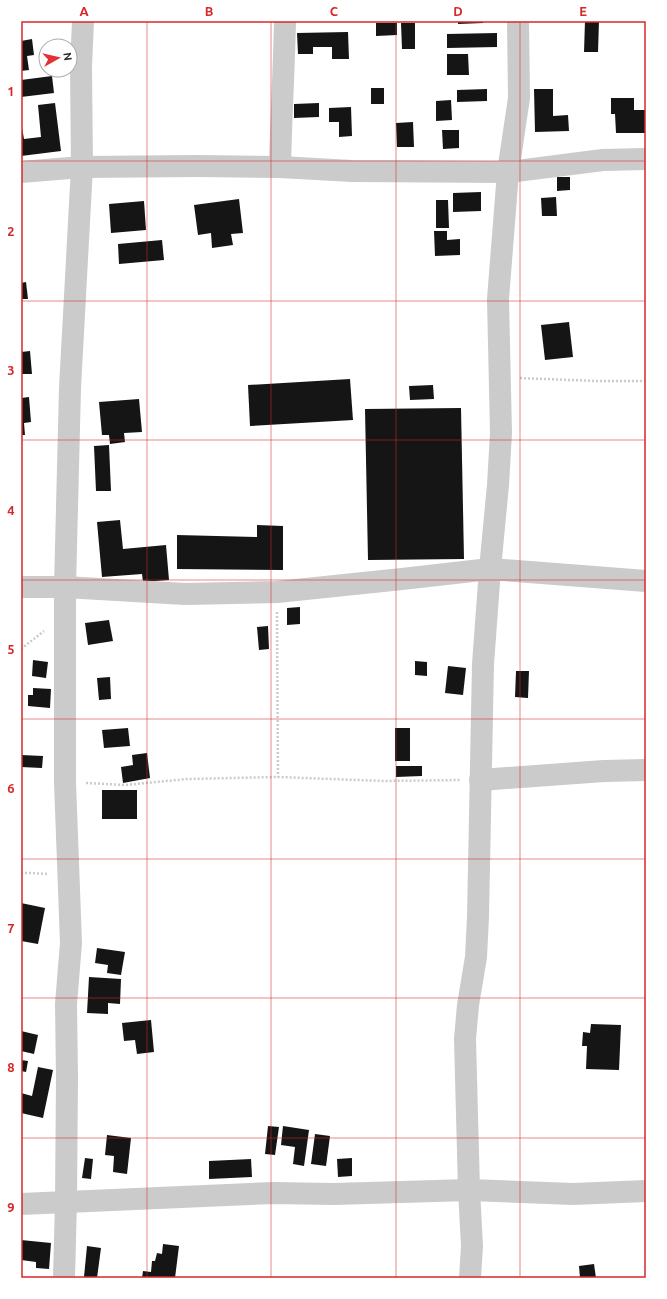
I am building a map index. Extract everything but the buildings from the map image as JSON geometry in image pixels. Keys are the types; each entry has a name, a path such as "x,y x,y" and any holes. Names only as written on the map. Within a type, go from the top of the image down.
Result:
{"street":[{"path":"64,1278 67,1077 66,1004 71,943 65,782 65,587 70,388 82,167 81,67 83,21"},
{"path":"280,167 285,21"},
{"path":"470,1278 472,1246 465,1039 468,1005 476,957 483,664 501,433 498,299 508,172 519,98 518,21"},
{"path":"21,172 82,167 280,167 359,171 508,172 603,160 646,159"},
{"path":"21,587 65,587 185,594 277,592 490,569 646,581"},
{"path":"480,780 604,771 646,770"},
{"path":"21,1204 273,1193 334,1194 469,1190 573,1194 646,1191"}],"path":[{"path":"500,377 596,381 646,381"},
{"path":"277,592 278,777"},
{"path":"65,782 125,785 187,779 278,777 384,781 480,780"},
{"path":"21,874 30,873 68,876"}]}
